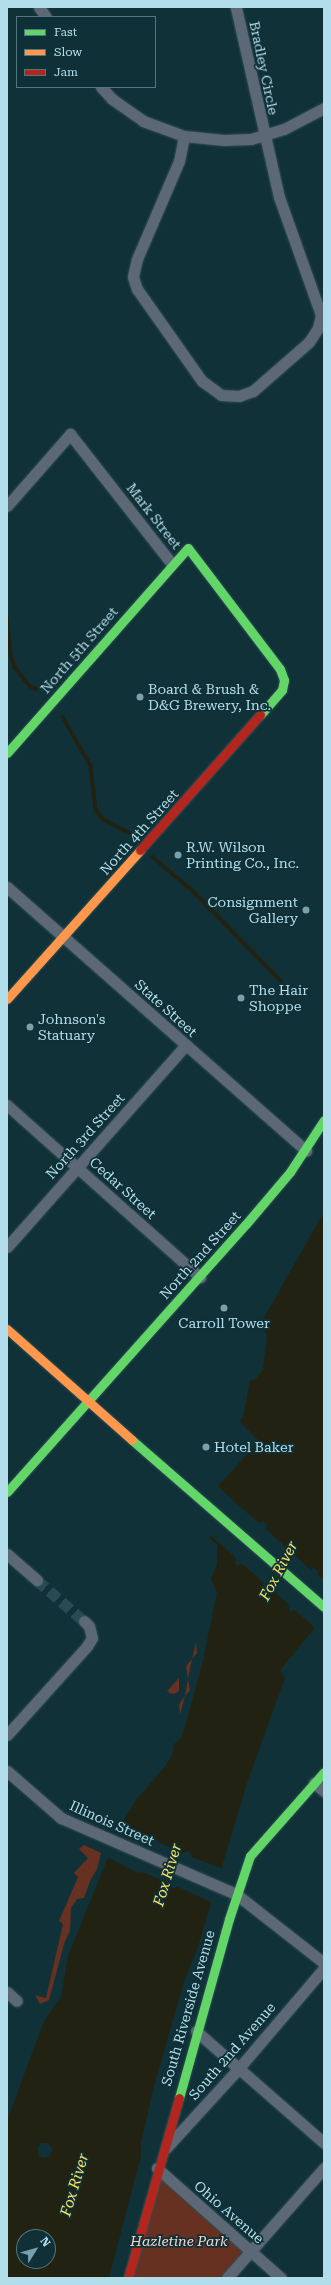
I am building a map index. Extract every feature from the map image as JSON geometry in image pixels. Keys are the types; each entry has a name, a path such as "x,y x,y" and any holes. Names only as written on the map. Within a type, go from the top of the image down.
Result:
{"street":[{"path":"39,7 45,16"},
{"name":"Bradley Circle","path":"184,136 179,161 137,259 133,277 137,289 198,377 216,392 233,397 253,391 279,369 309,342 321,321 319,302 279,197 236,7"},
{"path":"102,88 116,103 143,121 184,136 224,140 252,139 284,129 324,108"},
{"name":"Mark Street","path":"7,506 70,434 172,564 188,548 280,669 284,680"},
{"name":"North 5th Street","path":"7,753 172,564"},
{"name":"North 4th Street","path":"7,999 64,937 282,690 284,680"},
{"name":"State Street","path":"7,887 306,1151"},
{"name":"North 3rd Street","path":"7,1247 186,1045"},
{"name":"Cedar Street","path":"7,1105 200,1277"},
{"name":"North 2nd Street","path":"7,1492 87,1401 200,1277 306,1151 324,1120"},
{"path":"7,1329 87,1401 324,1607"},
{"path":"7,1554 37,1580"},
{"path":"7,1736 87,1646 92,1638 92,1632 84,1621"},
{"name":"Illinois Street","path":"7,1771 61,1818 236,1894 324,1963"},
{"name":"South Riverside Avenue","path":"128,2278 161,2153 196,2031 236,1894 250,1856 324,1772"},
{"path":"314,1783 324,1791"},
{"name":"South 2nd Avenue","path":"161,2153 239,2068 324,1968"},
{"path":"7,1992 17,2001"},
{"path":"196,2031 324,2143"},
{"name":"Ohio Avenue","path":"157,2168 281,2278"},
{"path":"227,2278 324,2168"}],"green space":[{"path":"196,1642 197,1653 192,1659"},
{"path":"192,1659 188,1679 186,1666"},
{"path":"179,1678 179,1691 174,1694 167,1691"},
{"path":"188,1679 190,1690 185,1696"},
{"path":"185,1696 180,1715 179,1704"},
{"path":"84,1845 101,1853 97,1869 90,1881 84,1898 77,1899 71,1908 70,1931 65,1941 49,2000 40,2004 35,1995 46,1998 63,1924 59,1921 78,1877 74,1873 88,1858 79,1849"},
{"name":"Hazletine Park","path":"159,2175 248,2252 224,2278 129,2278"}],"water":[{"name":"Fox River","path":"324,1212 324,1617 280,1670 285,1678 247,1783 198,1947 184,1982 154,2086 141,2142 141,2156 109,2278 7,2278 7,2121 44,2021 61,1997 68,1956 122,1823 136,1800 167,1764 174,1750 173,1745 180,1739 184,1730 202,1665 217,1593 211,1579 217,1564 217,1544 209,1538 211,1535 214,1538 236,1503 218,1486 259,1441 240,1422 244,1413 250,1380 255,1380 263,1369 267,1337 261,1323","holes":["41,2143 48,2143 52,2148 51,2155 45,2158 39,2156 37,2149"]}],"pier":[{"path":"236,1503 259,1523 264,1521 267,1525 266,1529 311,1570 313,1567 318,1571 318,1575 324,1581 324,1617 315,1628 295,1610 290,1612 288,1604 268,1586 264,1588 263,1582 242,1564 237,1565 235,1563 236,1558 214,1538"},
{"path":"119,1825 149,1838 154,1836 158,1842 183,1853 189,1851 192,1857 223,1869 213,1903 178,1887 173,1888 170,1884 143,1872 138,1873 105,1856"}],"waterway":[{"path":"7,616 11,655 15,667 30,686 36,689"},
{"path":"63,717 91,766 96,810 103,819 129,833"},
{"path":"153,857 192,890 281,981"}],"tunnel":[{"path":"37,1580 84,1621"}],"traffic: fast":[{"path":"7,753 188,548 280,669 284,680 282,690 260,715"},
{"path":"7,1492 246,1224 290,1172 324,1120"},
{"path":"132,1440 324,1607"},
{"path":"179,2098 229,1919 250,1856 324,1772"}],"traffic: slow":[{"path":"7,999 140,850"},
{"path":"7,1329 132,1440"}],"traffic: jam":[{"path":"140,850 260,715"},
{"path":"128,2278 179,2098"}],"place":[{"name":"Board & Brush & D&G Brewery, Inc.","path":"140,697"},
{"name":"R.W. Wilson Printing Co., Inc.","path":"178,855"},
{"name":"Consignment Gallery","path":"306,910"},
{"name":"The Hair Shoppe","path":"241,998"},
{"name":"Johnson's Statuary","path":"30,1027"},
{"name":"Carroll Tower","path":"224,1308"},
{"name":"Hotel Baker","path":"206,1447"}]}
